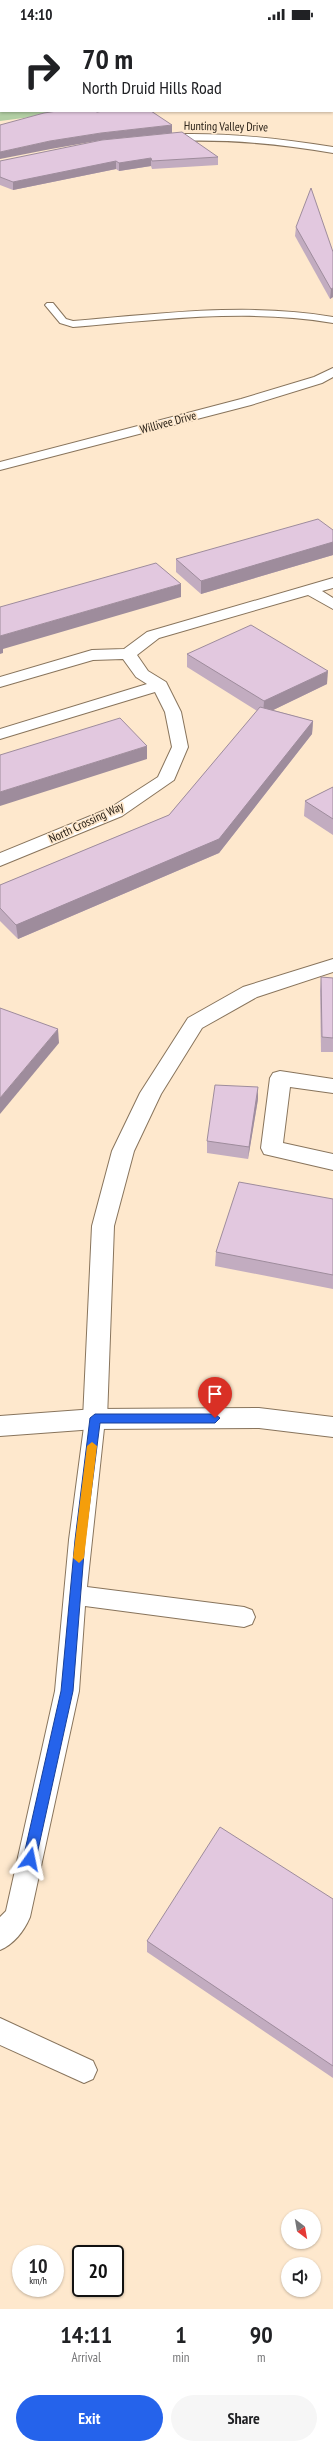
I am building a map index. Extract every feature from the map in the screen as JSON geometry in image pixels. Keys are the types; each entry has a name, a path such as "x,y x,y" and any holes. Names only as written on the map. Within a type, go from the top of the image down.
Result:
{"street":[{"name":"Hunting Valley Drive","path":"148,140 222,136 274,139 333,150"},
{"name":"Willivee Drive","path":"0,466 246,402 318,380 333,372"},
{"path":"0,682 92,655 128,654 153,635 333,583"},
{"path":"308,589 333,604"},
{"path":"128,654 142,674 160,685"},
{"path":"0,734 160,685"},
{"name":"North Crossing Way","path":"0,860 116,812 164,780 180,747 172,712 160,685"},
{"path":"95,1418 102,1226 123,1152 150,1093 195,1023 250,992 333,965"},
{"path":"333,1086 280,1078 272,1148 333,1162"},
{"path":"0,1426 95,1418 259,1418 333,1427"}],"lane":[{"path":"50,306 63,320 73,324 196,314 305,315 333,320"},
{"path":"0,1937 17,1918 67,1691 95,1418"},
{"path":"76,1595 244,1617"},
{"path":"0,2031 84,2070"}],"green space":[{"path":"0,112 70,112 0,121"}],"building":[{"path":"152,112 172,125 101,133 50,141 0,152 0,125 44,113"},
{"path":"182,132 218,157 152,161 151,158 119,163 116,161 13,182 0,177 0,161 102,140"},
{"path":"311,188 333,252 333,288 331,289 296,227"},
{"path":"318,519 333,530 333,542 201,581 176,559"},
{"path":"156,563 181,584 0,636 0,607"},
{"path":"251,625 328,671 264,701 187,654"},
{"path":"260,707 313,721 219,839 16,925 0,908 0,885 169,815"},
{"path":"120,718 147,746 0,792 0,755"},
{"path":"333,787 333,819 305,801"},
{"path":"321,977 333,978 333,1038 322,1037"},
{"path":"0,1008 58,1029 0,1098"},
{"path":"215,1085 258,1087 249,1147 207,1141"},
{"path":"239,1182 333,1199 333,1275 216,1252"},
{"path":"220,1827 333,1899 333,2066 147,1941"}],"slow traffic":[{"path":"79,1558 92,1446"}],"route":[{"path":"30,1859 67,1691 80,1540 95,1418 215,1418"}]}
